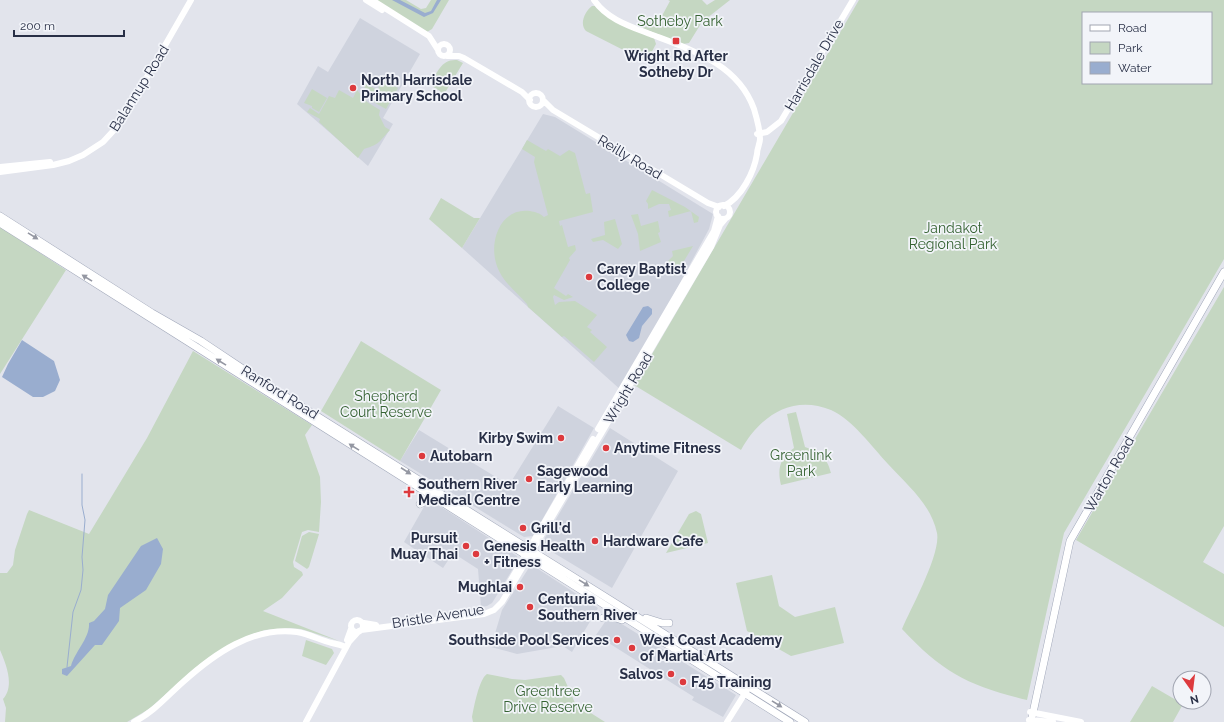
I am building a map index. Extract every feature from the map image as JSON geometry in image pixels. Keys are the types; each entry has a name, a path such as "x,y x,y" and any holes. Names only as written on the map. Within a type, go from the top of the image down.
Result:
{"main road":[{"name":"Ranford Road","path":"0,216 529,553 628,620 790,722"},
{"name":"Ranford Road","path":"0,224 442,502 638,617 805,722"},
{"name":"Warton Road","path":"1031,718 1070,541 1224,272"},
{"path":"420,504 428,500 442,502"},
{"path":"603,618 610,616 628,620"},
{"path":"638,617 662,623 669,623"}],"street":[{"name":"Balannup Road","path":"0,167 66,159 84,151 98,141 117,119 187,0"},
{"name":"Balannup Road","path":"0,172 69,162 84,155 103,142 115,129 128,110 191,0"},
{"path":"366,0 374,6 389,13"},
{"path":"372,0 389,13 433,40 448,45 459,56 522,93 531,98 540,95 543,100 540,106"},
{"name":"Wright Road","path":"529,553 677,300 714,231 721,210 733,201 747,180 753,167 757,150 758,132 754,111 746,93 730,72 688,48 626,25 609,14 594,0"},
{"name":"Wright Road","path":"599,0 609,14"},
{"name":"Harrisdale Drive","path":"758,132 774,128 781,121 853,0"},
{"path":"433,40 440,55 459,56"},
{"path":"438,50 443,44"},
{"path":"446,56 450,52 450,48"},
{"name":"Reilly Road","path":"531,98 534,107 540,106 553,110 721,210"},
{"name":"Reilly Road","path":"543,100 553,110"},
{"path":"721,210 725,219"},
{"name":"Wright Road","path":"677,300 711,247 720,225 729,216 721,210"},
{"name":"Bristle Avenue","path":"364,623 373,626 384,625 488,609 499,600 529,553"},
{"name":"Bristle Avenue","path":"351,630 490,612 502,602 529,553"},
{"path":"304,722 344,648 351,630 351,625 355,621 360,620 364,623 360,630 344,648"},
{"path":"134,722 159,706 180,684 204,664 244,640 272,632 286,631 304,633 344,648"},
{"path":"727,722 749,687"},
{"path":"1031,718 1081,722"}],"shaded area":[{"name":"North Harrisdale Primary School","path":"360,18 420,54 383,118 393,124 368,166 297,104 318,66 328,72"},
{"name":"Carey Baptist College","path":"543,114 555,117 713,214 709,229 622,391 462,248"},
{"path":"558,406 594,428 533,536 524,537 400,461 419,430 509,485"},
{"path":"610,428 678,471 612,588 544,547 543,541"},
{"path":"435,503 517,556 518,560 502,587 492,603 487,606 481,607 478,569 453,553 443,568 404,542 425,505"},
{"path":"532,565 598,608 572,652 563,646 517,654 491,647 502,610"},
{"path":"607,619 617,621 736,695 723,717 692,700 694,697 596,635"}],"green space":[{"path":"372,0 406,0 421,9 426,8 431,0 449,0 432,29 427,32"},
{"name":"Sotheby Park","path":"668,0 702,0 707,5 715,0 730,0 702,22 689,43 683,44 638,26 641,20 657,25 670,1"},
{"name":"Jandakot Regional Park","path":"859,0 1224,0 1224,259 1064,533 1027,700 989,689 958,676 931,657 902,629 930,567 937,542 937,533 934,523 924,504 862,434 847,420 831,410 817,406 803,405 790,407 778,411 768,418 758,427 741,450 634,385"},
{"path":"592,6 595,6 654,38 656,44 649,57 641,59 586,31 583,21 587,11"},
{"path":"452,60 457,60 463,63 443,96 440,91 430,85 443,64"},
{"path":"383,80 398,88 386,109 374,102 368,96 365,88 365,83 377,90"},
{"path":"312,89 327,98 319,112 312,108 312,106 304,103"},
{"path":"339,90 353,98 357,90 367,102 380,110 379,115 385,127 390,130 377,144 364,149 358,158 319,122 320,119 307,112 310,108 319,114 329,96 335,98"},
{"path":"527,140 546,151 548,149 560,156 569,150 575,153 586,194 590,193 593,212 559,221 560,226 562,225 568,247 575,245 576,250 569,258 570,260 554,288 566,296 568,294 573,297 564,300 554,295 553,297 555,305 559,302 575,301 597,315 587,327 592,330 590,332 607,347 594,362 564,336 562,337 528,307 501,275 496,263 494,244 496,235 505,219 520,211 534,212 544,217 548,215 534,162 535,157 522,149"},
{"path":"652,190 691,211 669,217 668,211 671,210 669,204 659,204 648,209 648,204 646,201"},
{"path":"441,198 474,218 480,218 462,248 429,219"},
{"path":"691,211 699,217 698,222 694,223"},
{"path":"638,214 641,226 658,221 660,232 658,233 661,242 640,251 638,234 631,215"},
{"path":"615,219 622,244 618,249 603,240 593,242 591,239 605,235 604,222"},
{"path":"0,227 66,270 0,374"},
{"path":"693,246 675,276 662,267 673,256 672,251"},
{"path":"1224,287 1224,526 1203,562 1224,574 1224,627 1076,540"},
{"name":"Shepherd Court Reserve","path":"361,341 441,390 400,461 321,411"},
{"path":"193,351 312,425 305,435 320,477 321,502 319,532 308,530 302,532 293,562 294,567 302,572 303,575 282,598 263,611 339,641 301,629 290,628 265,630 250,635 216,653 200,664 149,709 127,722 5,722 6,708 3,699 7,694 9,681 7,668 0,650 0,573 7,573 13,565 15,550 29,510 89,534 147,438"},
{"name":"Greenlink Park","path":"796,412 805,447 819,453 825,459 831,473 781,485 779,473 781,464 789,452 794,448 787,414"},
{"path":"696,511 701,514 708,543 666,553 689,514"},
{"path":"309,532 319,534 309,567 307,569 295,561 302,536"},
{"path":"772,575 779,606 795,617 835,607 844,643 791,656 747,631 736,583"},
{"path":"306,640 332,649 334,653 326,665 302,656"},
{"name":"Greentree Drive Reserve","path":"487,674 525,680 561,675 564,678 575,703 605,722 473,722 472,717 477,694 484,677"},
{"path":"1152,686 1172,698 1172,710 1180,710 1173,722 1130,722"}],"water":[{"path":"392,0 400,0 425,13 431,11 437,0 441,0 433,13 424,17"},
{"path":"648,306 652,309 652,314 642,326 639,338 633,342 629,341 626,335 643,307"},
{"path":"22,340 54,361 60,380 55,391 43,397 33,397 2,377"},
{"path":"157,538 163,549 161,564 146,590 120,608 119,621 102,645 95,645 67,676 62,674 62,669 71,666 85,639 89,629 89,623 94,621 105,609 108,595 141,546"}],"waterway":[{"path":"67,667 73,612 81,590 83,570 82,557 85,520 82,505 82,474"}],"place":[{"name":"Wright Rd After Sotheby Dr","path":"676,41"},
{"name":"North Harrisdale Primary School","path":"353,88"},
{"name":"Carey Baptist College","path":"589,277"},
{"name":"Kirby Swim","path":"561,438"},
{"name":"Anytime Fitness","path":"606,448"},
{"name":"Autobarn","path":"422,456"},
{"name":"Sagewood Early Learning","path":"529,479"},
{"name":"Southern River Medical Centre","path":"409,492"},
{"name":"Grill'd","path":"523,528"},
{"name":"Hardware Cafe","path":"595,541"},
{"name":"Pursuit Muay Thai","path":"466,546"},
{"name":"Genesis Health + Fitness","path":"476,554"},
{"name":"Mughlai","path":"520,587"},
{"name":"Centuria Southern River","path":"530,607"},
{"name":"Southside Pool Services","path":"617,640"},
{"name":"West Coast Academy of Martial Arts","path":"632,648"},
{"name":"Salvos","path":"671,674"},
{"name":"F45 Training","path":"683,682"}]}
